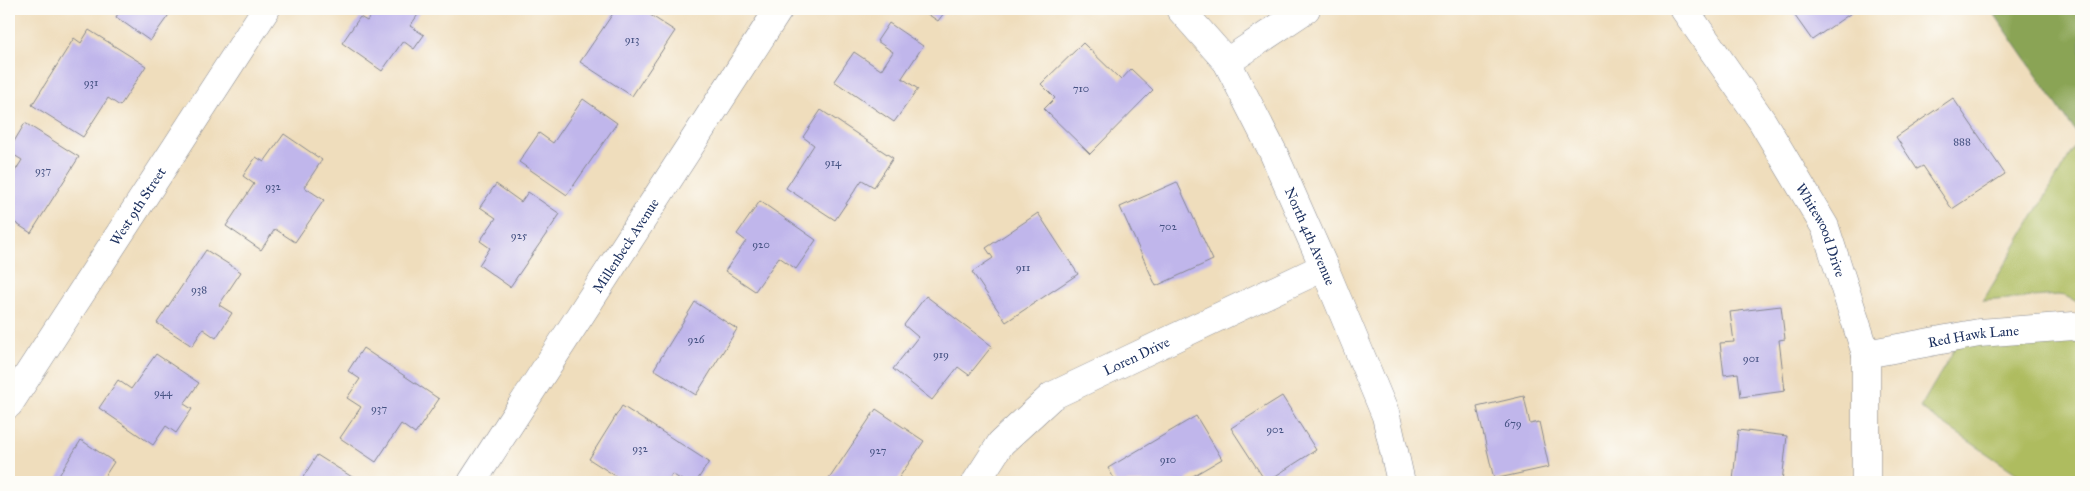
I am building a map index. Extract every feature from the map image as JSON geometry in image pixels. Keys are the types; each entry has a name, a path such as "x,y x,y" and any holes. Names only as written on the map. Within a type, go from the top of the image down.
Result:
{"street":[{"name":"West 9th Street","path":"9,404 266,9"},
{"name":"Millenbeck Avenue","path":"472,482 779,9"},
{"name":"North 4th Avenue","path":"1180,9 1227,62 1273,152 1324,267 1386,416 1401,482"},
{"path":"1227,62 1306,9"},
{"name":"Whitewood Drive","path":"1684,9 1762,121 1825,227 1866,354 1866,482"},
{"name":"Loren Drive","path":"976,482 1001,443 1052,396 1324,267"},
{"name":"Red Hawk Lane","path":"1866,354 1979,333 2074,326 2081,329"}],"green space":[{"path":"1991,9 2081,9 2081,136 2079,137"},
{"path":"2081,136 2081,304 2065,296 2058,295 1983,301"},
{"path":"2052,329 2081,343 2081,482 2029,482 1920,408 1961,338"}],"building":[{"path":"121,9 173,9 150,41 116,17"},
{"path":"376,9 422,9 410,26 424,35 414,49 403,41 382,71 342,43 360,17 367,21"},
{"path":"616,9 641,9 675,31 632,96 580,62"},
{"path":"920,9 947,9 938,21"},
{"path":"1790,9 1857,9 1812,40"},
{"path":"889,23 923,46 902,78 918,89 894,122 834,81 854,52 881,70 893,52 877,41"},
{"path":"89,30 146,66 120,106 108,98 83,137 32,105 74,38 81,43"},
{"path":"1083,43 1121,80 1131,69 1153,90 1090,154 1044,109 1055,98 1041,84"},
{"path":"1953,98 2005,174 1952,209 1923,166 1917,169 1896,137"},
{"path":"583,99 617,123 567,195 519,162 539,133 553,143"},
{"path":"821,110 893,158 874,187 862,180 835,220 786,188 814,145 803,137"},
{"path":"25,123 79,157 31,233 9,219 9,181 22,160 9,152 9,150"},
{"path":"284,134 322,160 304,187 324,200 295,242 275,229 261,250 226,226 254,184 243,176 256,157 264,162"},
{"path":"1177,182 1213,260 1156,286 1120,207"},
{"path":"496,184 521,202 528,192 560,214 510,287 479,265 490,248 480,241 496,218 480,207"},
{"path":"760,201 816,240 796,269 779,257 755,291 725,271 746,241 737,234"},
{"path":"1038,213 1078,274 1006,322 972,272 993,258 986,248"},
{"path":"206,250 241,272 219,305 232,313 216,338 203,329 192,346 157,323"},
{"path":"926,296 992,346 969,375 958,367 932,400 893,369 918,337 904,325"},
{"path":"695,302 737,329 696,395 654,369"},
{"path":"1781,306 1785,339 1779,340 1785,391 1741,397 1738,373 1724,375 1720,343 1734,342 1730,312"},
{"path":"363,348 439,399 415,434 401,424 376,462 340,438 361,407 347,398 360,379 348,371"},
{"path":"156,354 199,383 184,404 192,409 176,433 166,426 153,445 99,408 118,380 131,389"},
{"path":"1282,396 1316,450 1266,482 1231,428"},
{"path":"1524,396 1530,424 1539,422 1549,467 1494,479 1477,407"},
{"path":"622,406 709,462 696,482 685,482 672,474 667,482 625,482 589,459"},
{"path":"876,409 924,441 896,482 827,482"},
{"path":"1196,416 1222,459 1186,480 1187,482 1116,482 1108,468"},
{"path":"1738,430 1787,436 1782,482 1719,482 1719,479 1733,481"},
{"path":"81,440 114,462 101,482 55,482"},
{"path":"317,455 360,482 300,482"}]}
